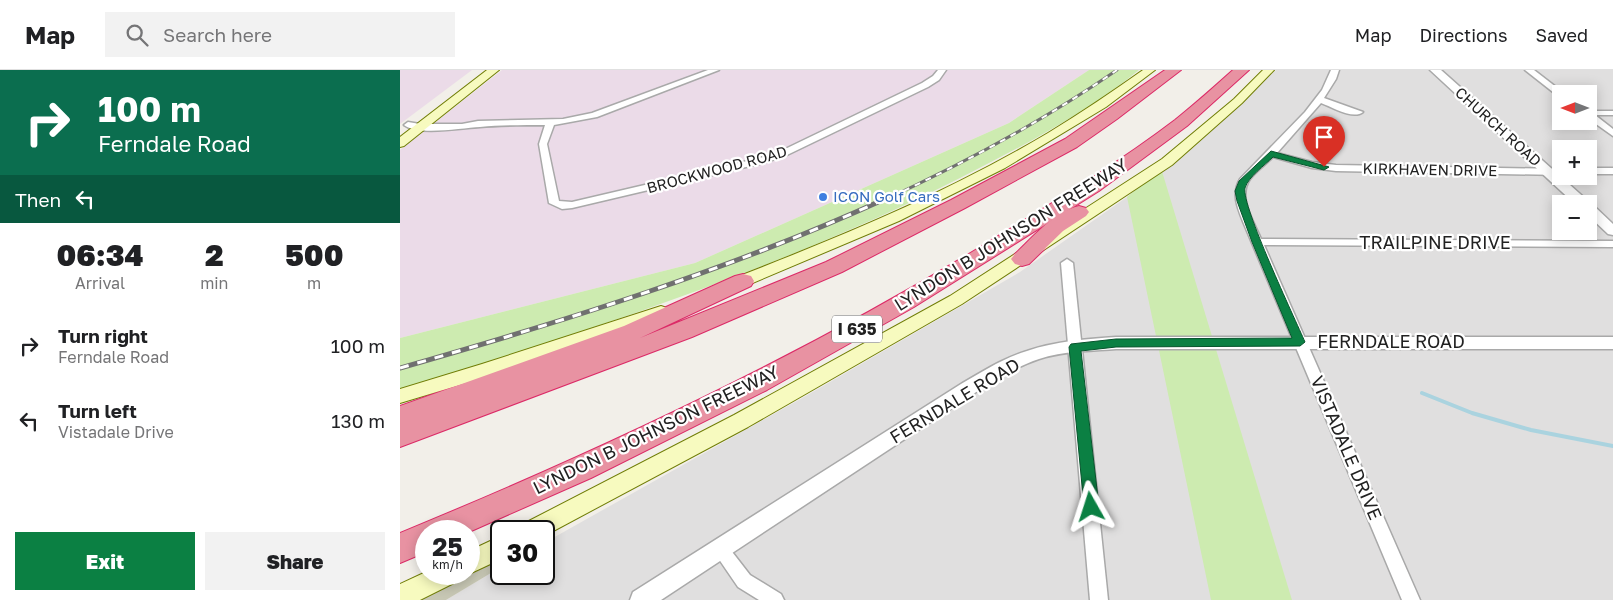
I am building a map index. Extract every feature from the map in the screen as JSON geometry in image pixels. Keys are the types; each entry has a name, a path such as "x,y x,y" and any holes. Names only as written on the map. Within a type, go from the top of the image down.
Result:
{"highway":[{"path":"400,436 684,331 834,266 958,204 1071,143 1174,70"},
{"name":"LYNDON B JOHNSON FREEWAY","path":"464,520 582,469 741,391 906,302 1092,187 1182,123 1242,70"},
{"path":"1022,258 1056,227 1135,174 1174,142 1182,123"},
{"path":"400,417 632,332 744,281"},
{"path":"400,548 415,542"}],"main road":[{"path":"400,144 414,126 480,70"},
{"path":"414,126 494,70"},
{"path":"400,396 606,331 744,281 913,209 1032,148 1109,101 1150,70"},
{"path":"553,520 622,485 850,361 956,300 1167,162 1238,101 1269,70"},
{"path":"400,590 416,585"},
{"path":"400,597 425,585"}],"street":[{"path":"414,126 462,128 478,124 550,124 594,115 715,70"},
{"name":"BROCKWOOD ROAD","path":"550,124 543,144 554,203 562,206 572,205 743,165 784,153 925,85 936,78 942,70"},
{"name":"VISTADALE DRIVE","path":"1335,70 1332,82 1319,99 1271,154 1242,183 1240,191 1241,201 1411,600"},
{"name":"CHURCH ROAD","path":"1435,70 1573,195"},
{"path":"1529,70 1552,87"},
{"path":"1319,99 1349,111 1360,112"},
{"path":"1598,114 1613,113"},
{"path":"1598,121 1613,133"},
{"name":"KIRKHAVEN DRIVE","path":"1271,154 1312,165 1336,168 1552,172"},
{"path":"1597,171 1613,171"},
{"path":"1597,216 1613,231"},
{"name":"TRAILPINE DRIVE","path":"1257,242 1613,244"},
{"path":"1067,263 1099,600"},
{"name":"FERNDALE ROAD","path":"641,600 997,371 1043,352 1116,343 1613,343"},
{"path":"720,549 744,581 775,600"}],"shaded area":[{"path":"400,70 472,70 400,124"},
{"path":"502,70 1089,70 1009,123 695,263 400,338 400,150"},
{"path":"1276,70 1613,70 1613,600 446,600 471,585 480,585 480,580 490,574 490,585 555,585 555,537 804,397 1020,272 1127,197"},
{"path":"490,564 490,574 480,580 480,570"},
{"path":"449,585 471,585 446,600 419,600"}],"green space":[{"path":"1089,70 1139,70 1076,115 1031,141 894,210 826,240 756,269 615,320 400,390 400,338 695,263 1009,123"},
{"path":"1161,168 1292,600 1211,600 1127,197"}],"waterway":[{"path":"1422,393 1472,413 1531,430 1613,446"}],"railway":[{"path":"882,201 943,172 1032,124 1117,70"},
{"path":"400,368 646,293 767,249 885,199"}],"place":[{"name":"ICON Golf Cars","path":"823,197"}],"route":[{"path":"1091,507 1075,347 1116,343 1300,342 1257,242 1241,201 1240,191 1242,183 1271,154 1324,167"}]}
